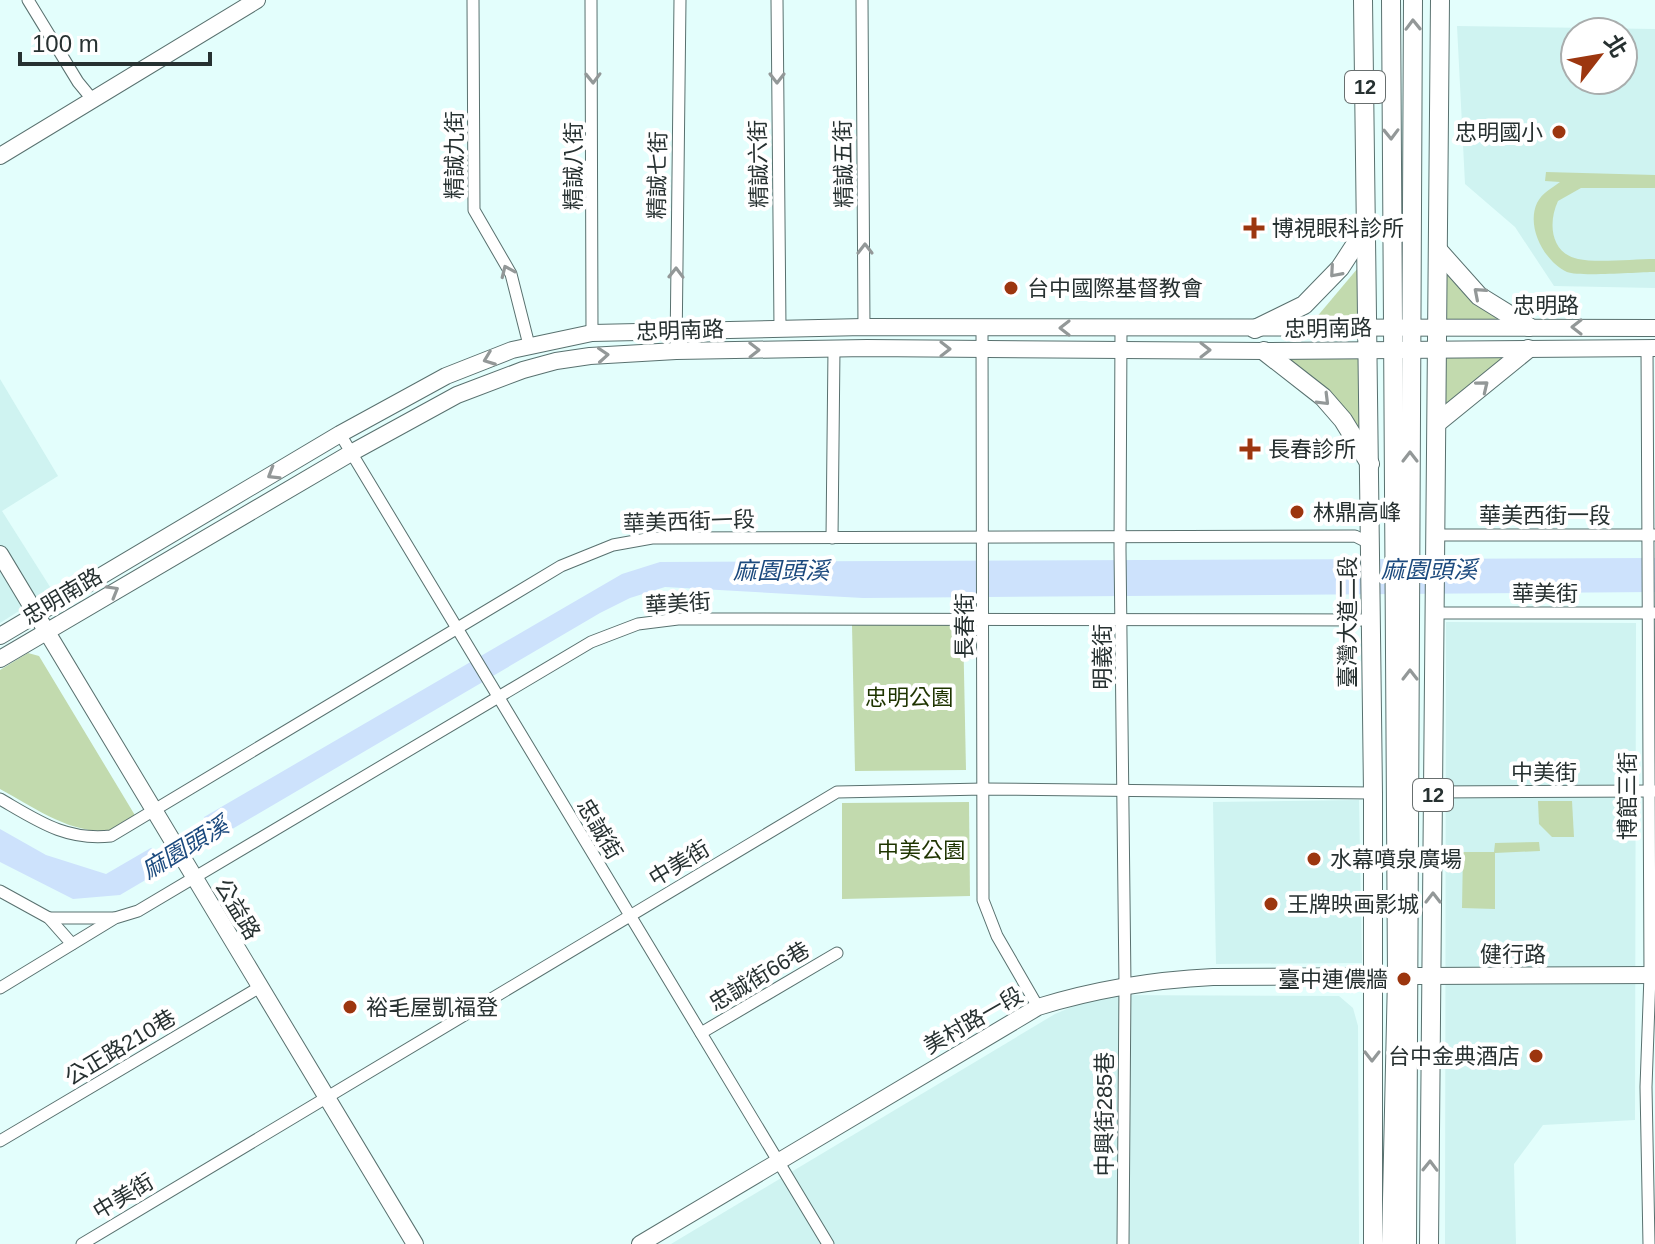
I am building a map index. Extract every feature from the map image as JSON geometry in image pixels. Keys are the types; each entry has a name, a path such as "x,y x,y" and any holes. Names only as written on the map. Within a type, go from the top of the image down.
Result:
{"main road":[{"path":"0,156 257,0"},
{"name":"臺灣大道二段","path":"1363,0 1371,544 1373,1244"},
{"name":"12","path":"1391,0 1403,349 1403,977 1407,1244"},
{"name":"12","path":"1402,327 1413,0"},
{"name":"12","path":"1429,1244 1440,0"},
{"path":"1255,329 1304,305 1340,268 1355,245 1367,174"},
{"path":"1438,250 1479,296 1529,327"},
{"name":"忠明南路","path":"0,636 340,434 446,376 529,345 592,333 675,330 1437,327"},
{"name":"忠明路","path":"1437,327 1655,328"},
{"name":"忠明路","path":"1438,349 1651,348"},
{"name":"忠明南路","path":"0,659 351,453 457,395 523,370 590,356 676,351 1438,349"},
{"path":"1437,423 1528,349"},
{"path":"1264,351 1323,397 1343,420 1370,464"},
{"name":"公益路","path":"0,554 415,1244"},
{"name":"健行路","path":"1372,978 1652,975"},
{"name":"美村路一段","path":"640,1244 1038,1007 1077,994 1125,985 1213,977 1372,978"},
{"name":"12","path":"1391,1244 1403,977"}],"street":[{"path":"28,0 78,82 92,99"},
{"name":"精誠九街","path":"473,0 474,210 511,274 529,345"},
{"name":"精誠八街","path":"591,0 592,333"},
{"name":"精誠七街","path":"676,351 680,0"},
{"name":"精誠六街","path":"777,0 780,328"},
{"name":"精誠五街","path":"862,0 864,327"},
{"name":"長春街","path":"982,328 983,900 997,936 1038,1007"},
{"name":"明義街","path":"1121,328 1125,985"},
{"name":"博館三街","path":"1649,1244 1646,1087 1652,975 1651,348"},
{"path":"832,538 834,349"},
{"name":"忠誠街","path":"340,434 828,1244"},
{"name":"華美西街一段","path":"0,799 47,826 83,838 111,836 158,817 459,634 561,566 613,545 652,538 984,540 1121,535 1355,536 1371,544"},
{"name":"華美西街一段","path":"1436,535 1649,537"},
{"name":"華美街","path":"1435,613 1650,610"},
{"name":"華美街","path":"0,988 115,918 138,911 192,875 496,696 591,642 638,624 678,619 984,614 1371,620"},
{"name":"中美街","path":"82,1244 837,792 984,789 1373,793"},
{"name":"中美街","path":"1433,792 1651,791"},
{"path":"0,891 49,918 72,944"},
{"path":"49,918 115,918"},
{"name":"忠誠街66巷","path":"701,1033 837,953"},
{"name":"中興街285巷","path":"1123,1244 1125,985"},
{"name":"公正路210巷","path":"0,1141 260,987"}],"shaded area":[{"name":"忠明國小","path":"1457,26 1559,28 1559,96 1639,96 1639,29 1655,29 1655,288 1554,286 1515,227 1465,184"},
{"path":"0,379 58,476 2,511 52,590 0,623"},
{"path":"1446,622 1636,623 1635,1120 1543,1125 1514,1164 1516,1244 1445,1244"},
{"path":"1359,800 1362,963 1216,964 1213,802"},
{"path":"1100,995 1339,996 1353,1008 1358,1026 1359,1244 671,1244 1055,1014"}],"green space":[{"path":"1546,172 1655,175 1655,188 1581,188 1558,201 1553,227 1557,244 1569,256 1595,261 1655,259 1655,272 1574,273 1567,272 1551,260 1539,242 1534,222 1539,199 1560,182 1545,181"},
{"path":"1443,242 1474,281 1519,322 1441,321"},
{"path":"1363,262 1363,323 1310,325"},
{"path":"1517,353 1440,416 1444,355"},
{"path":"1275,355 1363,355 1367,451"},
{"name":"忠明公園","path":"963,624 966,770 855,771 852,625"},
{"path":"28,653 39,656 136,817 122,826 107,831 78,828 0,789 0,670"},
{"path":"1538,801 1572,801 1574,837 1552,837 1539,824"},
{"name":"中美公園","path":"969,802 970,896 842,899 842,803"},
{"path":"1539,842 1540,851 1495,853 1495,909 1462,908 1463,852 1494,852 1495,843"}],"water":[{"name":"麻園頭溪","path":"1655,558 1655,592 863,598 665,587 630,598 600,613 120,895 73,899 0,862 0,829 46,855 106,874 622,574 660,562"}],"pier":[{"path":"202,814 219,842 166,872 149,844"}],"place":[{"name":"忠明國小","path":"1559,132"},
{"name":"博視眼科診所","path":"1254,228"},
{"name":"台中國際基督教會","path":"1011,288"},
{"name":"長春診所","path":"1250,449"},
{"name":"林鼎高峰","path":"1297,512"},
{"name":"水幕噴泉廣場","path":"1314,859"},
{"name":"王牌映画影城","path":"1271,904"},
{"name":"臺中連儂牆","path":"1404,979"},
{"name":"裕毛屋凱福登","path":"350,1007"},
{"name":"台中金典酒店","path":"1536,1056"}]}
